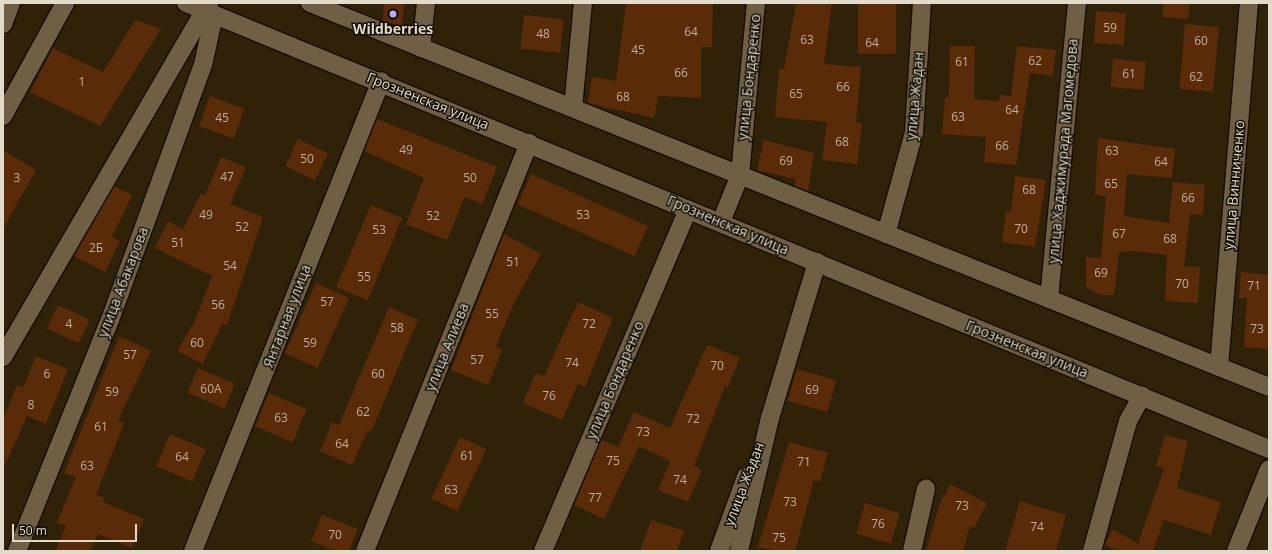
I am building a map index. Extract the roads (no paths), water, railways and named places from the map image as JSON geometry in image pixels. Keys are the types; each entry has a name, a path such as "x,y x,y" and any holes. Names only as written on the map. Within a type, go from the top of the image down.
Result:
{"street":[{"path":"3,24 12,3"},
{"path":"3,116 65,3"},
{"name":"Грозненская улица","path":"186,3 208,6 529,143 1269,449"},
{"path":"310,3 1269,387"},
{"path":"421,48 426,3"},
{"path":"572,108 583,3"},
{"name":"улица Бондаренко","path":"721,222 740,175 756,3"},
{"name":"улица Жадан","path":"886,234 914,132 922,3"},
{"name":"улица Хаджимурада Магомедова","path":"1049,299 1077,3"},
{"name":"улица Винниченко","path":"1219,367 1249,3"},
{"path":"3,357 208,6"},
{"name":"улица Абакарова","path":"17,551 110,320 204,64 212,24 208,6"},
{"name":"Янтарная улица","path":"193,551 381,81"},
{"name":"улица Алиева","path":"365,551 529,143"},
{"name":"улица Бондаренко","path":"543,551 688,209"},
{"path":"739,551 770,418 817,262"},
{"path":"1092,551 1128,421 1142,396"},
{"name":"улица Жадан","path":"719,551 770,418"},
{"path":"1236,551 1269,469"},
{"path":"912,551 926,489"}],"place":[{"name":"Wildberries","path":"393,14"}]}
